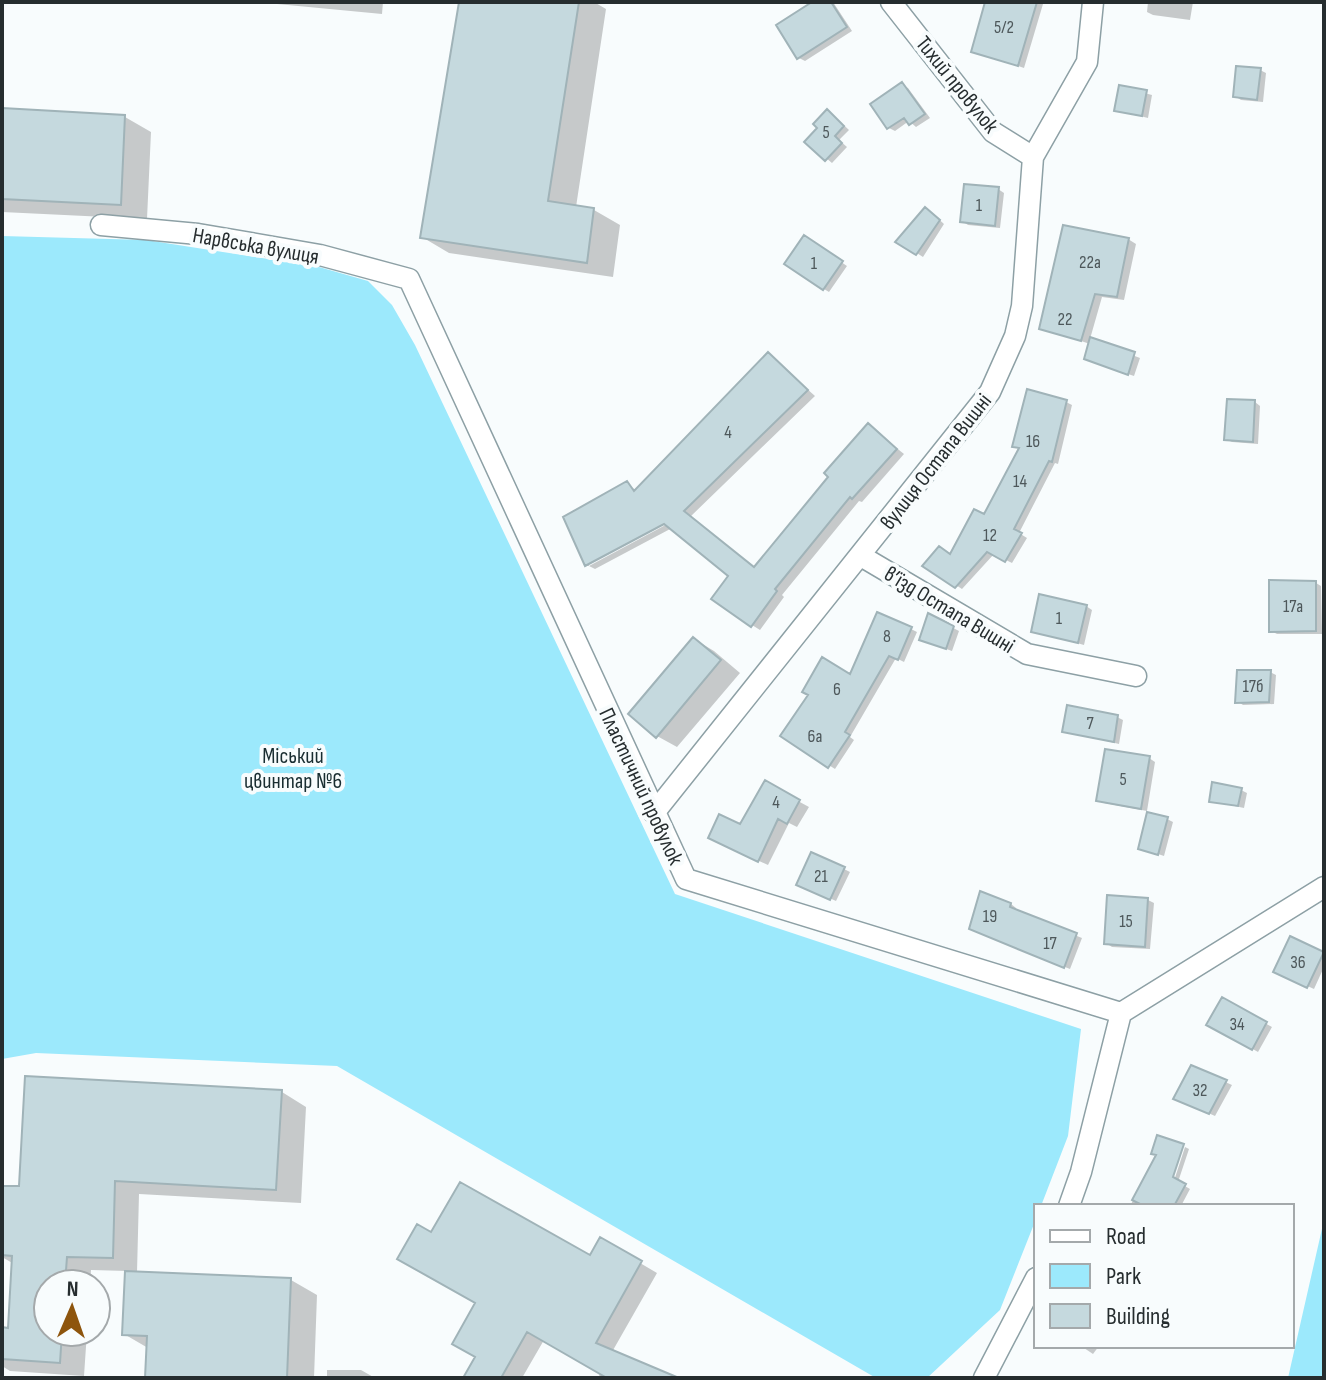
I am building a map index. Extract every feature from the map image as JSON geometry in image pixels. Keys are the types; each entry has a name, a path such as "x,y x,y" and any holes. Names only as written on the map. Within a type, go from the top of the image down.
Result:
{"street":[{"name":"Тихий провулок","path":"891,2 993,132 1033,157"},
{"name":"вулиця Остапа Вишні","path":"654,813 990,392 1015,336 1022,306 1033,157 1087,62 1093,2"},
{"name":"Нарвська вулиця","path":"101,225 198,234 305,253 409,279"},
{"name":"Пластичний провулок","path":"409,279 686,879 1121,1013"},
{"name":"в’їзд Остапа Вишні","path":"861,556 1027,654 1136,676"},
{"path":"1070,1204 1081,1172 1121,1013 1324,887"},
{"path":"984,1378 1034,1282"}],"green space":[{"name":"Міський цвинтар №6","path":"2,236 146,240 319,267 368,281 392,305 415,345 675,894 1081,1029 1068,1136 1042,1204 1034,1204 1034,1224 1000,1310 927,1378 876,1378 337,1066 36,1053 2,1059"},
{"path":"1324,1220 1324,1378 1288,1378"}],"building":[{"path":"459,2 579,2 548,201 594,208 587,263 420,238"},
{"path":"812,2 831,2 847,27 797,59 776,25"},
{"path":"985,2 1037,2 1018,66 971,52"},
{"path":"1236,66 1261,68 1257,100 1233,97"},
{"path":"902,82 925,114 909,125 904,118 887,129 870,104"},
{"path":"1119,85 1147,90 1142,116 1114,111"},
{"path":"2,108 125,115 121,205 2,199"},
{"path":"827,109 844,126 835,136 842,143 825,161 804,142 817,128 813,124"},
{"path":"964,184 999,187 995,226 960,222"},
{"path":"925,207 940,220 916,255 895,242"},
{"path":"1063,225 1129,238 1117,297 1095,294 1081,341 1039,329"},
{"path":"804,235 843,261 823,290 784,264"},
{"path":"1090,337 1135,352 1128,375 1084,359"},
{"path":"768,352 808,390 684,511 754,567 828,477 824,473 868,423 897,449 852,499 850,497 775,589 777,591 751,627 711,599 728,576 664,524 585,566 563,517 627,481 634,491"},
{"path":"1027,389 1067,400 1052,462 1049,461 1014,529 1022,533 1005,562 987,552 955,588 922,566 939,546 950,554 974,509 984,514 1019,448 1012,447"},
{"path":"1227,399 1255,400 1253,442 1224,440"},
{"path":"1269,580 1316,581 1316,631 1269,632"},
{"path":"1039,594 1087,605 1078,643 1031,632"},
{"path":"877,612 912,627 898,660 889,656 845,732 850,735 828,768 780,736 808,695 802,692 822,657 850,674"},
{"path":"928,613 954,626 946,649 919,640"},
{"path":"693,637 721,660 656,738 628,714"},
{"path":"1237,670 1271,670 1269,702 1235,703"},
{"path":"1067,705 1118,715 1114,742 1062,732"},
{"path":"1105,749 1150,756 1141,809 1096,801"},
{"path":"765,780 800,800 787,824 778,819 758,862 708,838 719,814 740,824"},
{"path":"1212,782 1242,788 1238,806 1209,802"},
{"path":"1147,812 1168,817 1158,855 1138,849"},
{"path":"811,852 845,867 830,900 796,885"},
{"path":"980,891 1011,903 1010,907 1077,933 1064,968 969,929"},
{"path":"1107,895 1148,898 1145,947 1104,944"},
{"path":"1290,936 1324,952 1307,988 1273,972"},
{"path":"1222,997 1267,1022 1252,1050 1206,1025"},
{"path":"1191,1065 1227,1080 1209,1114 1173,1099"},
{"path":"25,1076 282,1090 276,1190 115,1181 113,1258 67,1257 66,1268 32,1268 32,1348 61,1348 60,1363 2,1359 2,1327 8,1328 12,1256 2,1255 2,1186 19,1186"},
{"path":"1157,1135 1184,1144 1173,1177 1186,1184 1175,1204 1140,1204 1132,1200 1156,1155 1151,1154"},
{"path":"460,1182 590,1255 600,1237 642,1261 596,1343 679,1378 607,1378 527,1332 501,1378 463,1378 475,1357 452,1344 475,1303 397,1259 417,1224 431,1232"},
{"path":"125,1271 291,1278 287,1378 145,1378 147,1336 122,1335"}]}
